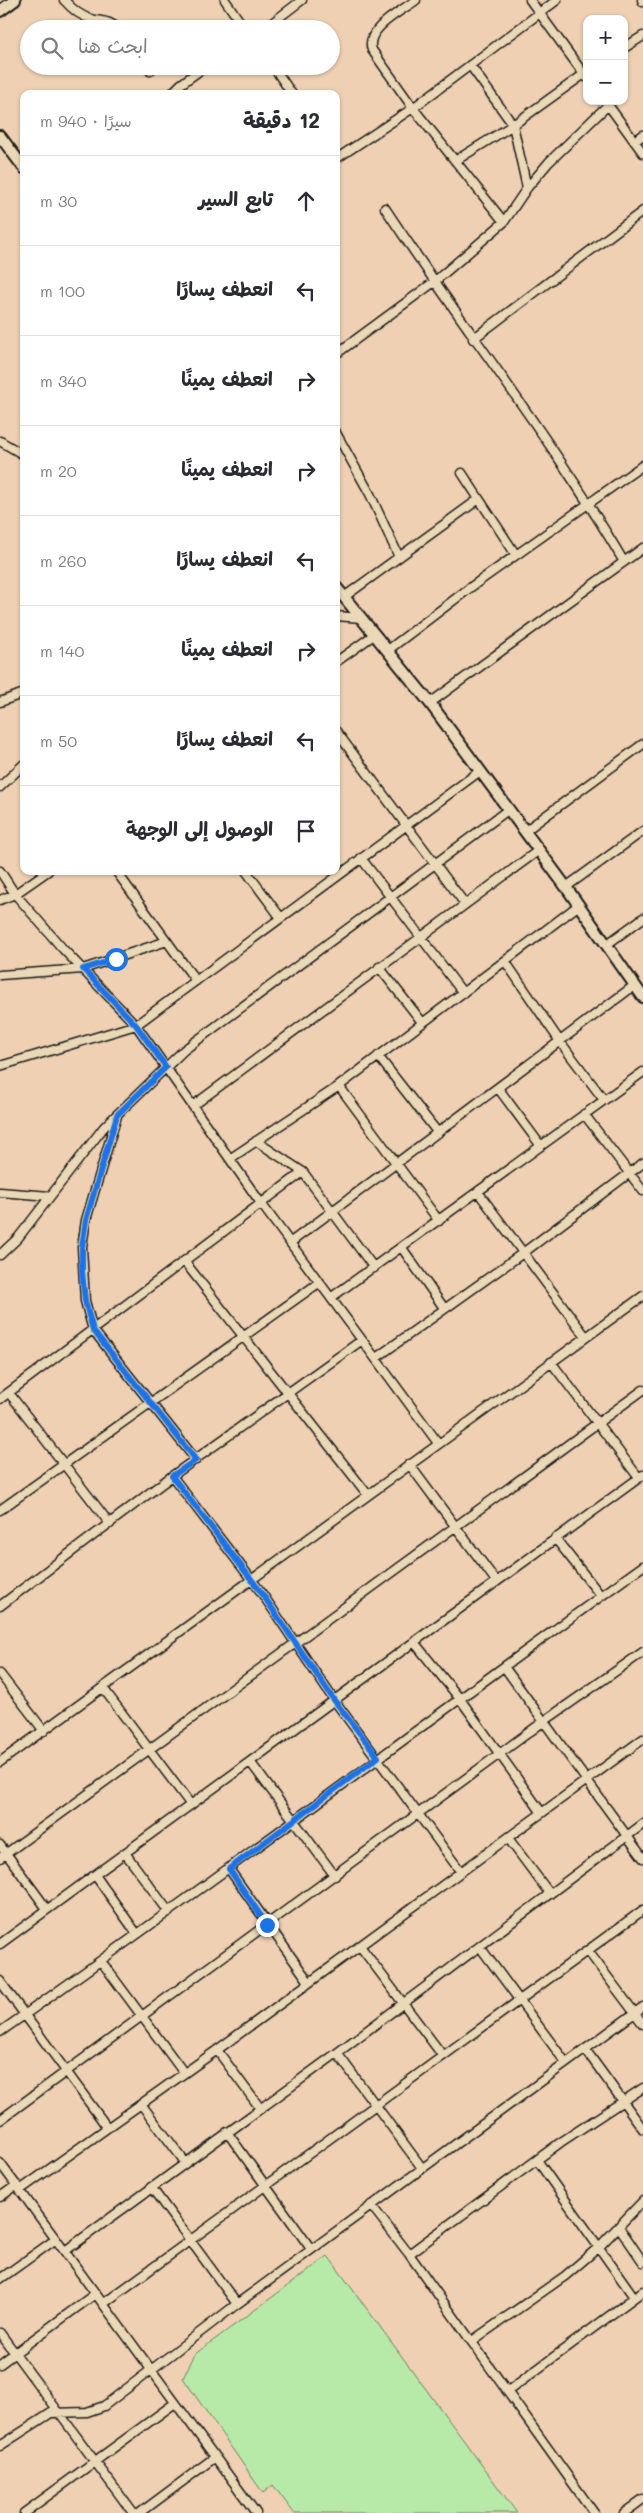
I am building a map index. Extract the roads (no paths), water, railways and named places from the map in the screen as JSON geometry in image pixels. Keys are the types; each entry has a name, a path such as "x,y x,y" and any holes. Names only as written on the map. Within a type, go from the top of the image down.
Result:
{"street":[{"path":"0,11 15,0"},
{"path":"64,0 80,14 97,20"},
{"path":"225,0 239,20"},
{"path":"276,20 302,0"},
{"path":"416,0 376,31 370,42 372,50 413,108 504,222"},
{"path":"530,0 583,71"},
{"path":"340,155 413,108 557,0"},
{"path":"628,45 643,36"},
{"path":"470,65 513,125 527,188"},
{"path":"175,90 194,75"},
{"path":"278,75 289,90"},
{"path":"455,161 513,125 583,77"},
{"path":"340,351 434,282 504,222 527,188 561,149 605,105"},
{"path":"608,105 643,153"},
{"path":"634,142 643,135"},
{"path":"0,136 20,163"},
{"path":"385,208 434,282 590,504 624,562"},
{"path":"473,338 643,211"},
{"path":"340,440 370,494 399,557"},
{"path":"0,441 20,454"},
{"path":"388,650 643,465"},
{"path":"462,473 516,556"},
{"path":"344,597 479,499"},
{"path":"430,703 643,548"},
{"path":"340,592 430,703 525,830 643,997"},
{"path":"340,616 361,618"},
{"path":"340,659 375,634"},
{"path":"0,702 20,694"},
{"path":"340,735 436,863 464,904"},
{"path":"525,830 643,744"},
{"path":"0,787 20,768"},
{"path":"340,874 480,771"},
{"path":"0,1255 18,1238 104,1127 184,1050 509,809"},
{"path":"566,887 643,832"},
{"path":"194,1105 538,850"},
{"path":"361,858 463,993"},
{"path":"0,871 15,894 136,1025 194,1105 260,1202 438,1443"},
{"path":"0,900 15,894 42,875"},
{"path":"119,875 196,980"},
{"path":"249,875 281,918"},
{"path":"0,1066 136,1025 338,875"},
{"path":"231,1158 339,1086 578,905"},
{"path":"606,945 643,918"},
{"path":"0,975 83,969 167,941"},
{"path":"505,961 561,1043 604,1100"},
{"path":"378,967 422,1022"},
{"path":"290,1242 561,1043 635,985"},
{"path":"378,1056 438,1133"},
{"path":"332,1297 643,1072"},
{"path":"339,1086 439,1221"},
{"path":"498,1088 540,1146"},
{"path":"584,1114 643,1190"},
{"path":"117,1115 86,1220 82,1247 85,1301 93,1330 196,1460"},
{"path":"256,1142 303,1172 374,1268"},
{"path":"376,1358 643,1164"},
{"path":"0,1399 260,1202 303,1172"},
{"path":"0,1192 50,1196"},
{"path":"478,1192 586,1337"},
{"path":"402,1248 444,1308"},
{"path":"184,1261 287,1394 368,1494"},
{"path":"0,1510 320,1282"},
{"path":"0,1762 643,1296"},
{"path":"0,1606 172,1476 362,1340"},
{"path":"0,1944 641,1476 552,1362"},
{"path":"3,1856 294,1642 643,1390"},
{"path":"9,1393 110,1524"},
{"path":"409,1464 496,1581"},
{"path":"172,1476 251,1580 334,1700 378,1757 461,1872"},
{"path":"555,1538 601,1596"},
{"path":"0,2032 229,1869 378,1757 505,1668 643,1566"},
{"path":"414,1642 460,1700 542,1813"},
{"path":"0,2120 543,1722 643,1652"},
{"path":"505,1668 643,1858"},
{"path":"0,1674 44,1731"},
{"path":"103,1688 191,1805"},
{"path":"0,2197 18,2188 217,2050 643,1739"},
{"path":"251,1762 335,1876"},
{"path":"65,2251 151,2186 337,2053 643,1824"},
{"path":"508,1838 550,1894"},
{"path":"0,1845 3,1856 47,1910"},
{"path":"125,1853 169,1912"},
{"path":"229,1869 309,1982"},
{"path":"95,1875 137,1934"},
{"path":"103,2304 643,1910"},
{"path":"360,1946 443,2056"},
{"path":"480,1946 566,2063"},
{"path":"588,1951 643,2024"},
{"path":"100,1961 184,2073"},
{"path":"0,1982 107,2127"},
{"path":"0,2446 51,2413 96,2410 151,2371 311,2249 643,2007"},
{"path":"584,2049 643,2129"},
{"path":"217,2050 260,2108"},
{"path":"337,2053 422,2168"},
{"path":"409,2254 537,2160 643,2088"},
{"path":"141,2104 185,2162"},
{"path":"227,2132 311,2249"},
{"path":"537,2160 600,2247 634,2298"},
{"path":"0,2164 256,2513"},
{"path":"151,2186 237,2304"},
{"path":"472,2341 565,2276 600,2247 642,2202"},
{"path":"371,2205 472,2341 594,2513"},
{"path":"618,2227 643,2262"},
{"path":"0,2280 56,2240"},
{"path":"508,2391 643,2291"},
{"path":"0,2364 95,2294"},
{"path":"0,2334 133,2513"},
{"path":"28,2512 175,2403"},
{"path":"140,2513 214,2458"},
{"path":"624,2513 643,2499"}]}
